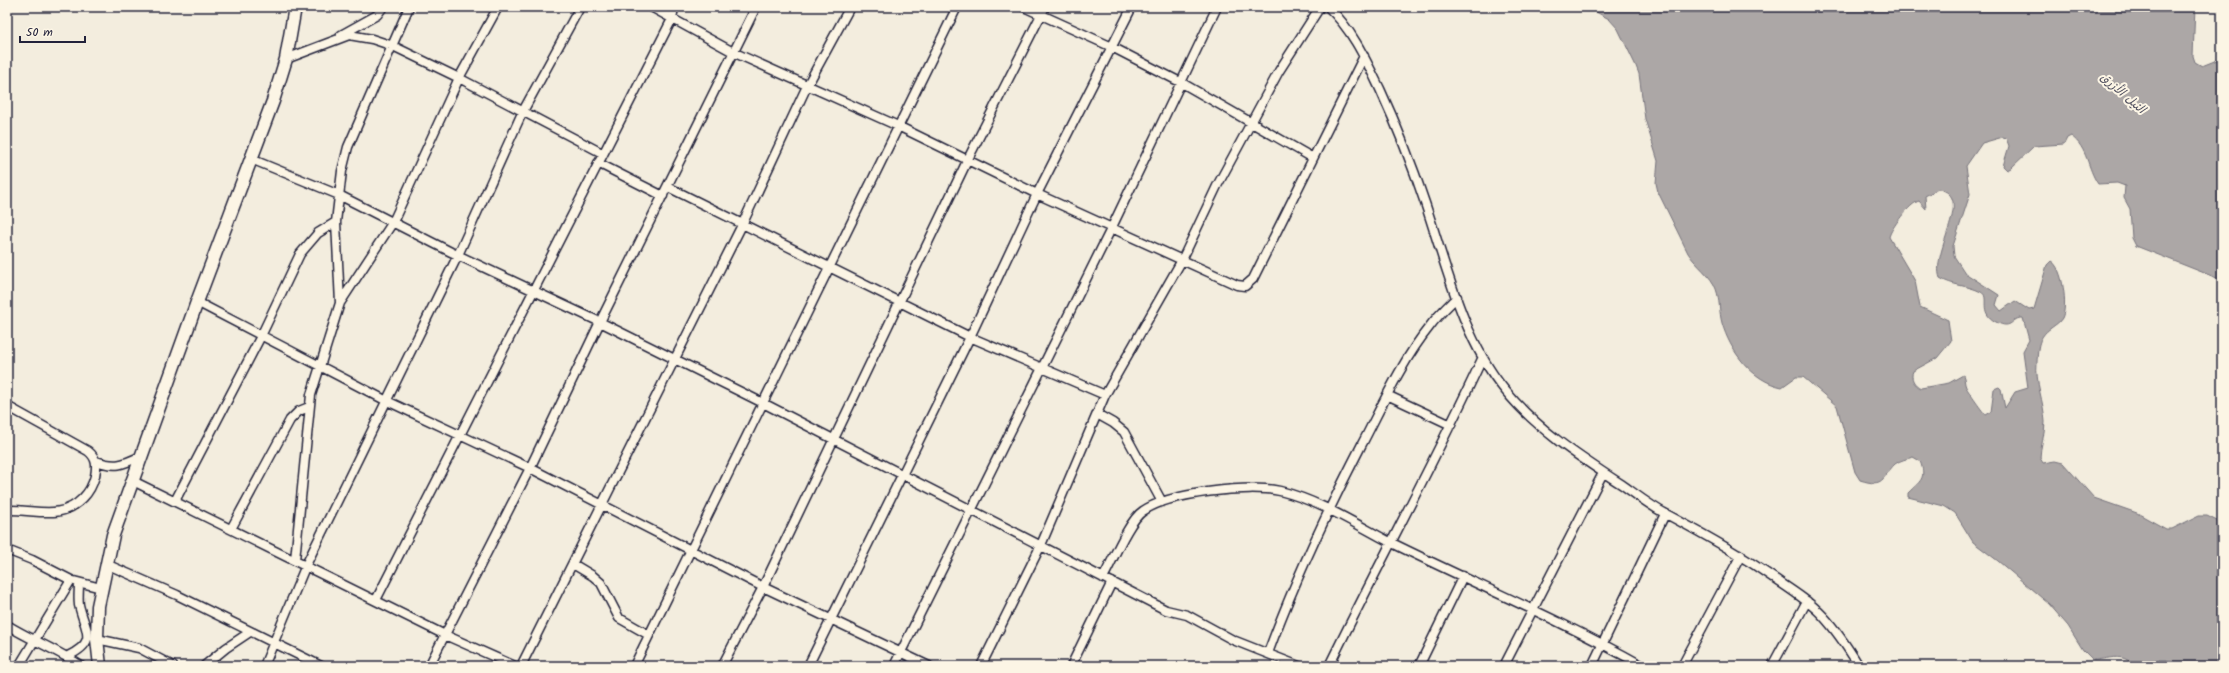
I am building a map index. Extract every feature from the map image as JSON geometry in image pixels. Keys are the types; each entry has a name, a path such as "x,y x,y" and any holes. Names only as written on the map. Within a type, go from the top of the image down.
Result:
{"main road":[{"path":"100,666 97,639 98,606 106,564 131,480 273,101 286,59 295,7"}],"street":[{"path":"335,39 354,26 377,15 383,7"},
{"path":"340,303 336,222 342,171 348,147 409,7"},
{"path":"295,560 309,407 319,366 340,303 393,222 459,78 498,7"},
{"path":"264,666 306,565 385,400 458,255 522,113 580,7"},
{"path":"651,7 735,53 898,126 1037,194 1237,285 1245,286 1253,279 1364,56"},
{"path":"376,600 532,290 672,19 674,7"},
{"path":"429,666 530,468 600,322 735,53 756,7"},
{"path":"521,666 574,564 742,225 808,86 850,7"},
{"path":"634,666 957,7"},
{"path":"1024,7 1112,47 1182,82 1313,158"},
{"path":"722,666 763,587 968,159 1045,7"},
{"path":"808,666 970,337 1037,194 1132,7"},
{"path":"894,666 973,511 1041,368 1112,228 1217,7"},
{"path":"981,666 1041,545 1105,395 1182,260 1217,186 1251,121 1279,71 1320,7"},
{"path":"1328,7 1343,23 1364,56 1405,145 1457,297 1482,359 1503,388 1536,423 1603,473 1665,514 1741,555 1807,601 1822,614 1839,635 1859,666"},
{"path":"286,59 335,39 349,35 361,36 393,46 459,78 522,113 602,153"},
{"path":"251,159 339,194 458,255 600,322 763,403 1166,610 1187,614 1234,640 1299,666"},
{"path":"598,163 663,196"},
{"path":"668,187 828,268 970,337 1105,395"},
{"path":"175,501 261,336 290,273 306,245 318,233 336,222"},
{"path":"1268,653 1286,605 1329,508 1387,395 1411,353 1430,325 1457,297"},
{"path":"197,302 385,400 530,468 692,549 763,587 929,666"},
{"path":"1329,666 1390,541 1452,425 1482,359"},
{"path":"1387,395 1452,425"},
{"path":"7,406 88,452 94,456 96,461 94,482 86,495 76,506 65,511 54,512 7,510"},
{"path":"230,528 290,420 298,412 309,407"},
{"path":"1097,414 1113,423 1124,432 1162,502"},
{"path":"96,461 111,466 120,465 141,456"},
{"path":"1504,666 1603,473"},
{"path":"131,480 306,565 445,635 515,666"},
{"path":"1103,578 1137,515 1148,508 1162,502 1220,490 1256,488 1281,491 1329,508 1390,541 1534,609 1643,666"},
{"path":"1592,666 1665,514"},
{"path":"7,550 32,560 75,582 101,588"},
{"path":"1682,666 1741,555"},
{"path":"106,564 177,595 321,666"},
{"path":"574,564 601,583 619,618 649,635"},
{"path":"1419,666 1463,576"},
{"path":"19,666 34,641 75,582"},
{"path":"68,656 84,646 88,636 79,606 75,582"},
{"path":"1071,666 1112,582"},
{"path":"1772,666 1807,601"},
{"path":"7,625 34,641 68,656 82,666"},
{"path":"204,666 229,645 250,632"},
{"path":"97,639 133,646 173,666"}],"water":[{"name":"النيل الأزرق","path":"1587,7 2195,7 2193,56 2195,62 2202,66 2222,58 2222,280 2136,246 2132,238 2130,209 2124,198 2125,186 2117,183 2098,184 2094,178 2081,146 2071,136 2067,138 2064,144 2034,146 2007,170 2003,166 2009,146 2006,138 2003,137 1982,143 1966,166 1970,194 1953,246 1954,256 1965,273 1999,295 1996,305 2001,311 2015,301 2029,310 2034,309 2047,265 2051,261 2059,271 2063,288 2064,313 2060,321 2043,335 2038,347 2037,357 2037,377 2045,422 2040,458 2043,463 2055,461 2063,463 2094,498 2137,513 2166,529 2172,529 2198,516 2207,516 2221,523 2222,666 2171,666 2167,660 2159,660 2154,666 2134,666 2130,661 2115,657 2093,660 2083,650 2068,626 2049,604 1973,542 1955,513 1944,506 1908,497 1908,493 1919,482 1922,476 1923,472 1920,461 1913,457 1895,464 1882,480 1878,482 1874,483 1860,480 1855,472 1837,406 1803,377 1796,377 1782,387 1771,384 1761,378 1744,363 1737,354 1726,334 1721,319 1719,302 1714,284 1688,253 1658,192 1656,183 1658,161 1645,119 1639,74 1618,29 1609,19","holes":["1938,189 1949,193 1953,202 1953,213 1941,254 1939,267 1940,278 1950,283 1971,288 1984,294 1987,314 1996,322 2006,325 2016,319 2023,318 2029,340 2023,351 2028,388 2015,392 2005,408 2001,389 1999,387 1994,389 1991,412 1986,415 1966,387 1963,375 1949,383 1921,388 1912,379 1913,371 1937,358 1951,341 1948,320 1920,307 1915,281 1889,237 1901,216 1915,203 1919,201 1926,209 1925,196"]}]}
